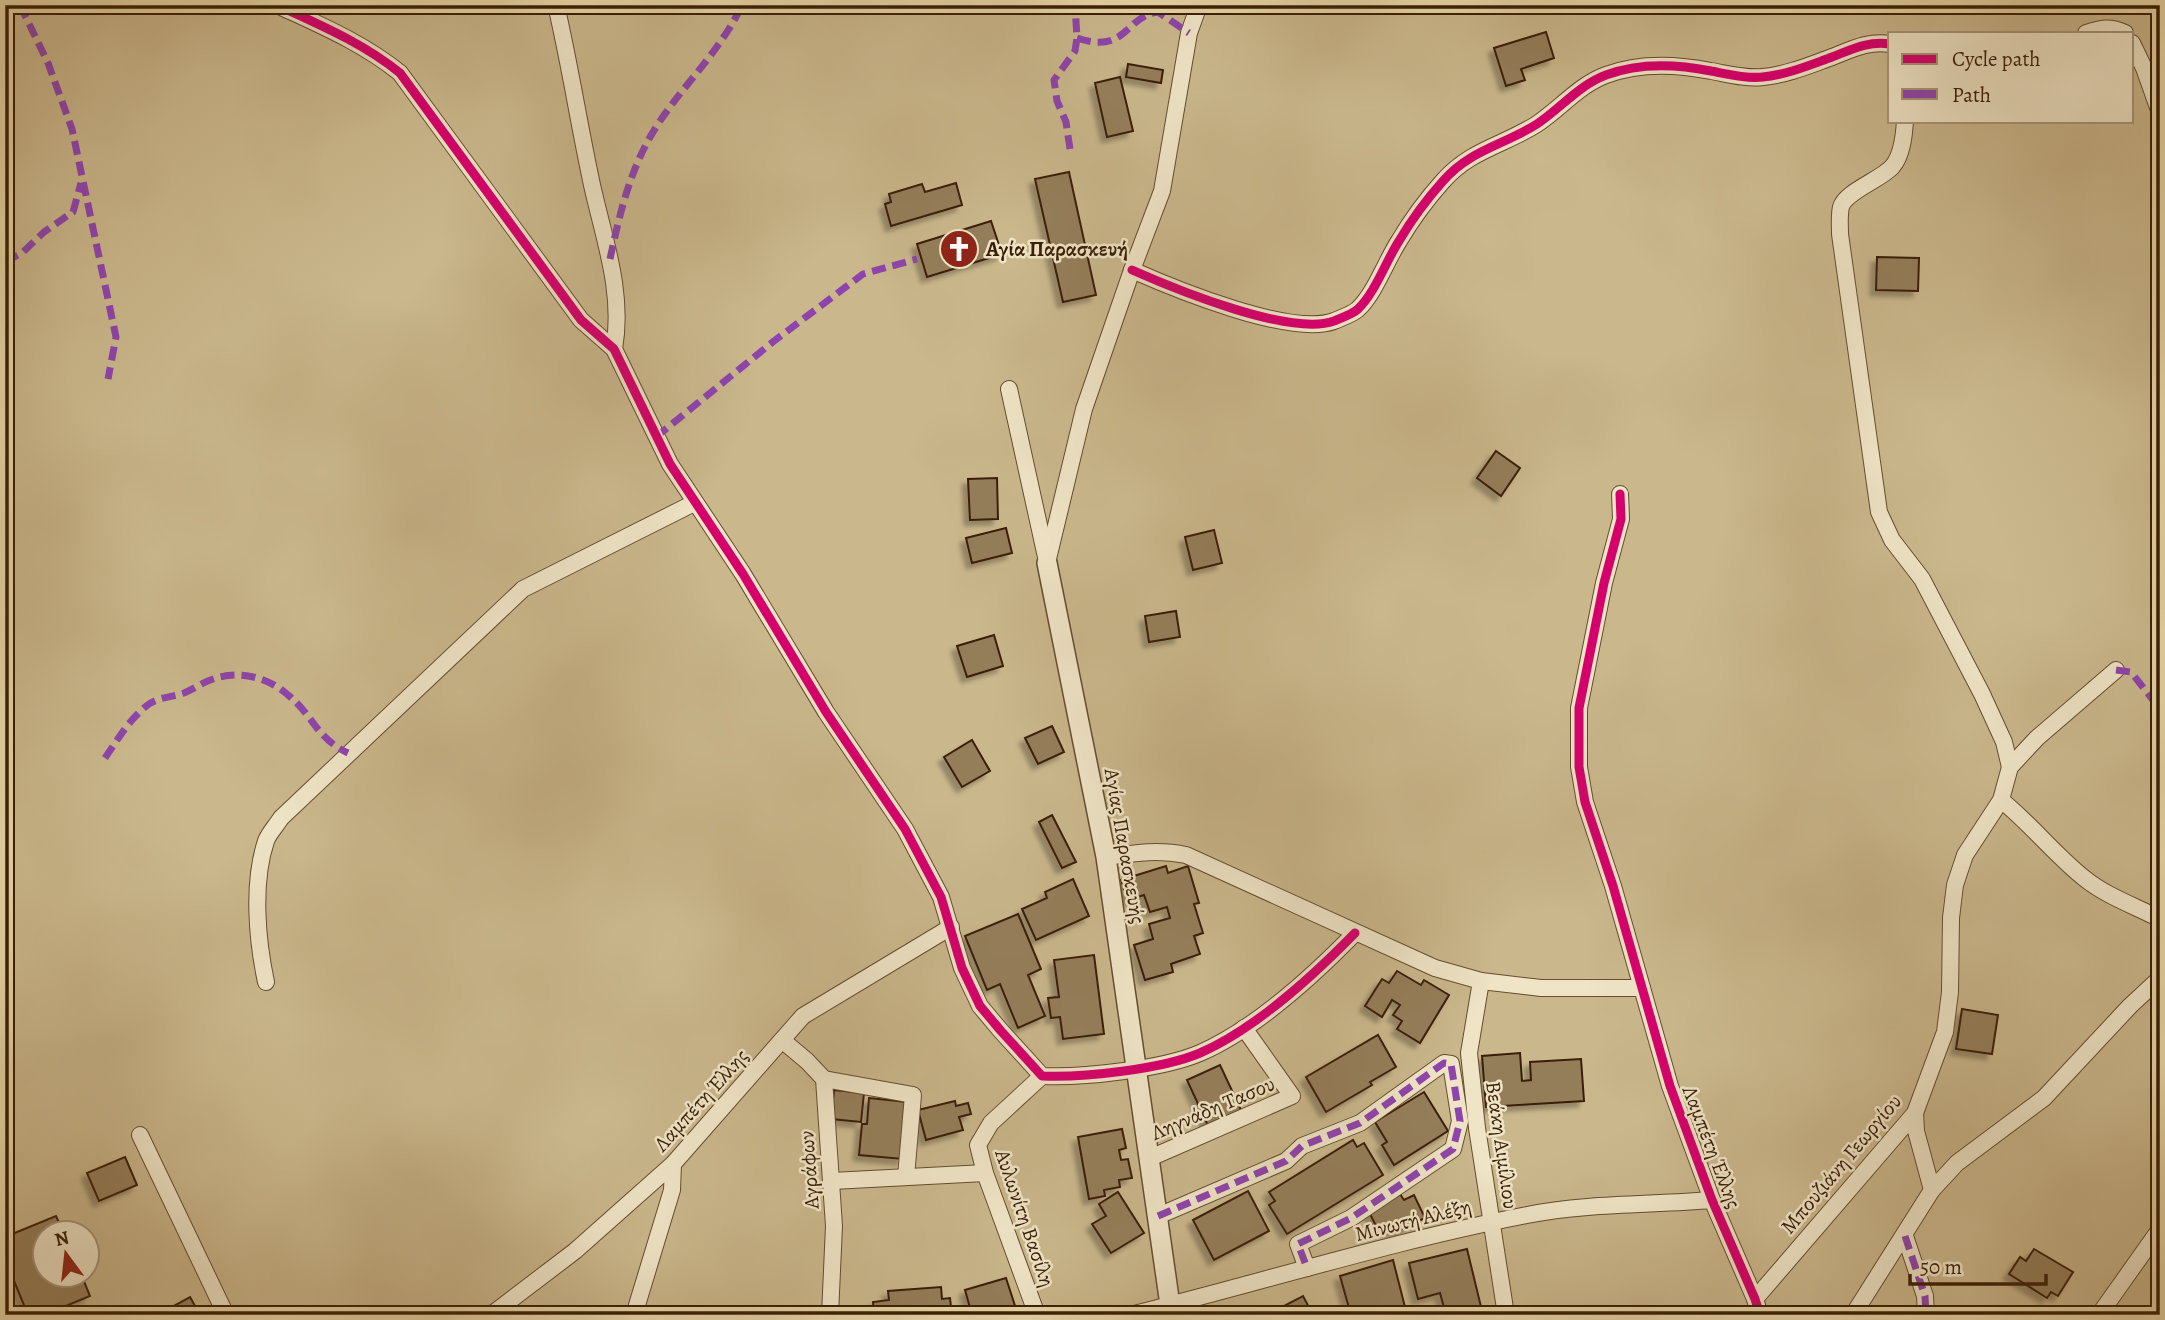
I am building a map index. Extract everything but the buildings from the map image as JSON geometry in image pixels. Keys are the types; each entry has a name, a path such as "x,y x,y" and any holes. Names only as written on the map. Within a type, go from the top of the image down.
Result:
{"street":[{"path":"277,5 350,39 400,73 581,320 614,349 656,437 694,503 743,574 826,712 905,829 942,897 962,968 980,1006 1042,1076 1071,1076 1136,1068 1198,1054 1244,1028 1323,966 1355,933"},
{"path":"556,5 610,259 618,311 614,349"},
{"path":"1047,563 1084,409 1162,191 1189,33 1199,5"},
{"path":"2088,32 2113,27 2123,32"},
{"path":"1132,270 1177,290 1291,324 1314,326 1333,321 1357,310 1422,206 1463,161 1482,149 1534,126 1587,84 1630,68 1656,65 1761,78 1784,74 1869,43 1888,44"},
{"path":"2134,47 2160,113"},
{"path":"1905,122 1901,149 1894,166 1847,198 1841,206 1840,234 1879,512 1892,540 1922,579 1978,686 2004,742 2010,766"},
{"name":"Αγίας Παρασκευής","path":"1009,389 1106,857 1172,1310"},
{"name":"Λαμπέτη Έλλης","path":"1620,494 1621,519 1604,583 1579,708 1579,767 1585,802 1673,1097 1757,1307"},
{"path":"266,982 260,954 257,910 261,861 267,839 281,818 523,589 694,503"},
{"path":"2010,766 2037,738 2116,670"},
{"name":"Μπουζιάνη Γεωργίου","path":"1757,1307 1915,1113 1945,1032 1950,992 1949,951 1955,885 1965,855 2001,800 2010,766"},
{"path":"2001,800 2025,819 2053,851 2086,880 2127,904 2160,919"},
{"path":"1106,857 1165,850 1186,855 1435,968 1481,981 1541,988 1642,988"},
{"name":"Λαμπέτη Έλλης","path":"491,1315 566,1259 673,1164 803,1016 951,928"},
{"path":"1853,1315 1932,1190 1957,1163 2044,1098 2130,1006 2160,978"},
{"name":"Βεάκη Αιμίλιου","path":"1481,981 1469,1054 1477,1128 1506,1315"},
{"name":"Ληγνάδη Τασου","path":"1150,1158 1292,1096 1244,1028"},
{"path":"782,1040 824,1080 913,1095 906,1177"},
{"path":"1158,1216 1286,1161 1302,1146 1360,1123 1444,1063 1451,1064 1460,1121 1453,1149 1351,1218 1298,1244 1307,1268"},
{"name":"Αυλωνίτη Βασίλη","path":"1037,1315 979,1154 980,1139 991,1123 1042,1076"},
{"name":"Αγράφων","path":"824,1080 834,1226 830,1315"},
{"path":"1915,1113 1916,1131 1932,1190"},
{"path":"140,1135 226,1315"},
{"path":"634,1315 672,1190 673,1164"},
{"path":"832,1181 985,1173"},
{"name":"Μινωτή Αλέξη","path":"1130,1315 1172,1310 1307,1268 1529,1214 1712,1200"},
{"path":"2099,1315 2160,1229"},
{"path":"1905,1236 1925,1296 1926,1315"}],"shaded area":[{"path":"5,5 2160,5 2160,1315 5,1315"}],"marked path":[{"path":"20,5 48,63 72,129 116,337 108,379"},
{"path":"610,259 628,189 649,140 668,109 724,37 742,5"},
{"path":"1070,149 1066,122 1057,101 1054,80 1075,51 1075,5"},
{"path":"1077,38 1106,42 1124,33 1138,20 1158,12 1189,33"},
{"path":"5,257 10,259 22,253 44,232 73,212 81,183"},
{"path":"656,437 774,341 863,274 917,259"},
{"path":"2116,670 2131,672 2160,709"},
{"path":"105,758 130,722 149,704 184,693 213,679 233,675 253,677 280,689 329,740 348,753"},
{"path":"1158,1216 1286,1161 1302,1146 1360,1123 1444,1063 1451,1064 1460,1121 1453,1149 1351,1218 1298,1244 1307,1268"},
{"path":"1905,1236 1925,1296 1926,1315"}],"cycle path":[{"path":"277,5 356,44 400,73 581,320 614,349 670,464 743,574 826,712 905,829 941,897 962,968 980,1006 1042,1076 1078,1076 1122,1071 1165,1064 1200,1053 1221,1043 1262,1016 1302,984 1355,933"},
{"path":"1132,270 1203,299 1263,317 1315,324 1334,321 1353,313 1364,302 1414,217 1453,171 1476,155 1537,124 1596,79 1632,68 1658,65 1744,77 1763,77 1794,70 1865,45 1888,44"},
{"path":"1620,494 1621,519 1604,583 1579,708 1579,767 1585,802 1613,886 1670,1086 1712,1200 1760,1315"}],"place":[{"name":"Αγία Παρασκευή","path":"959,249"}]}
